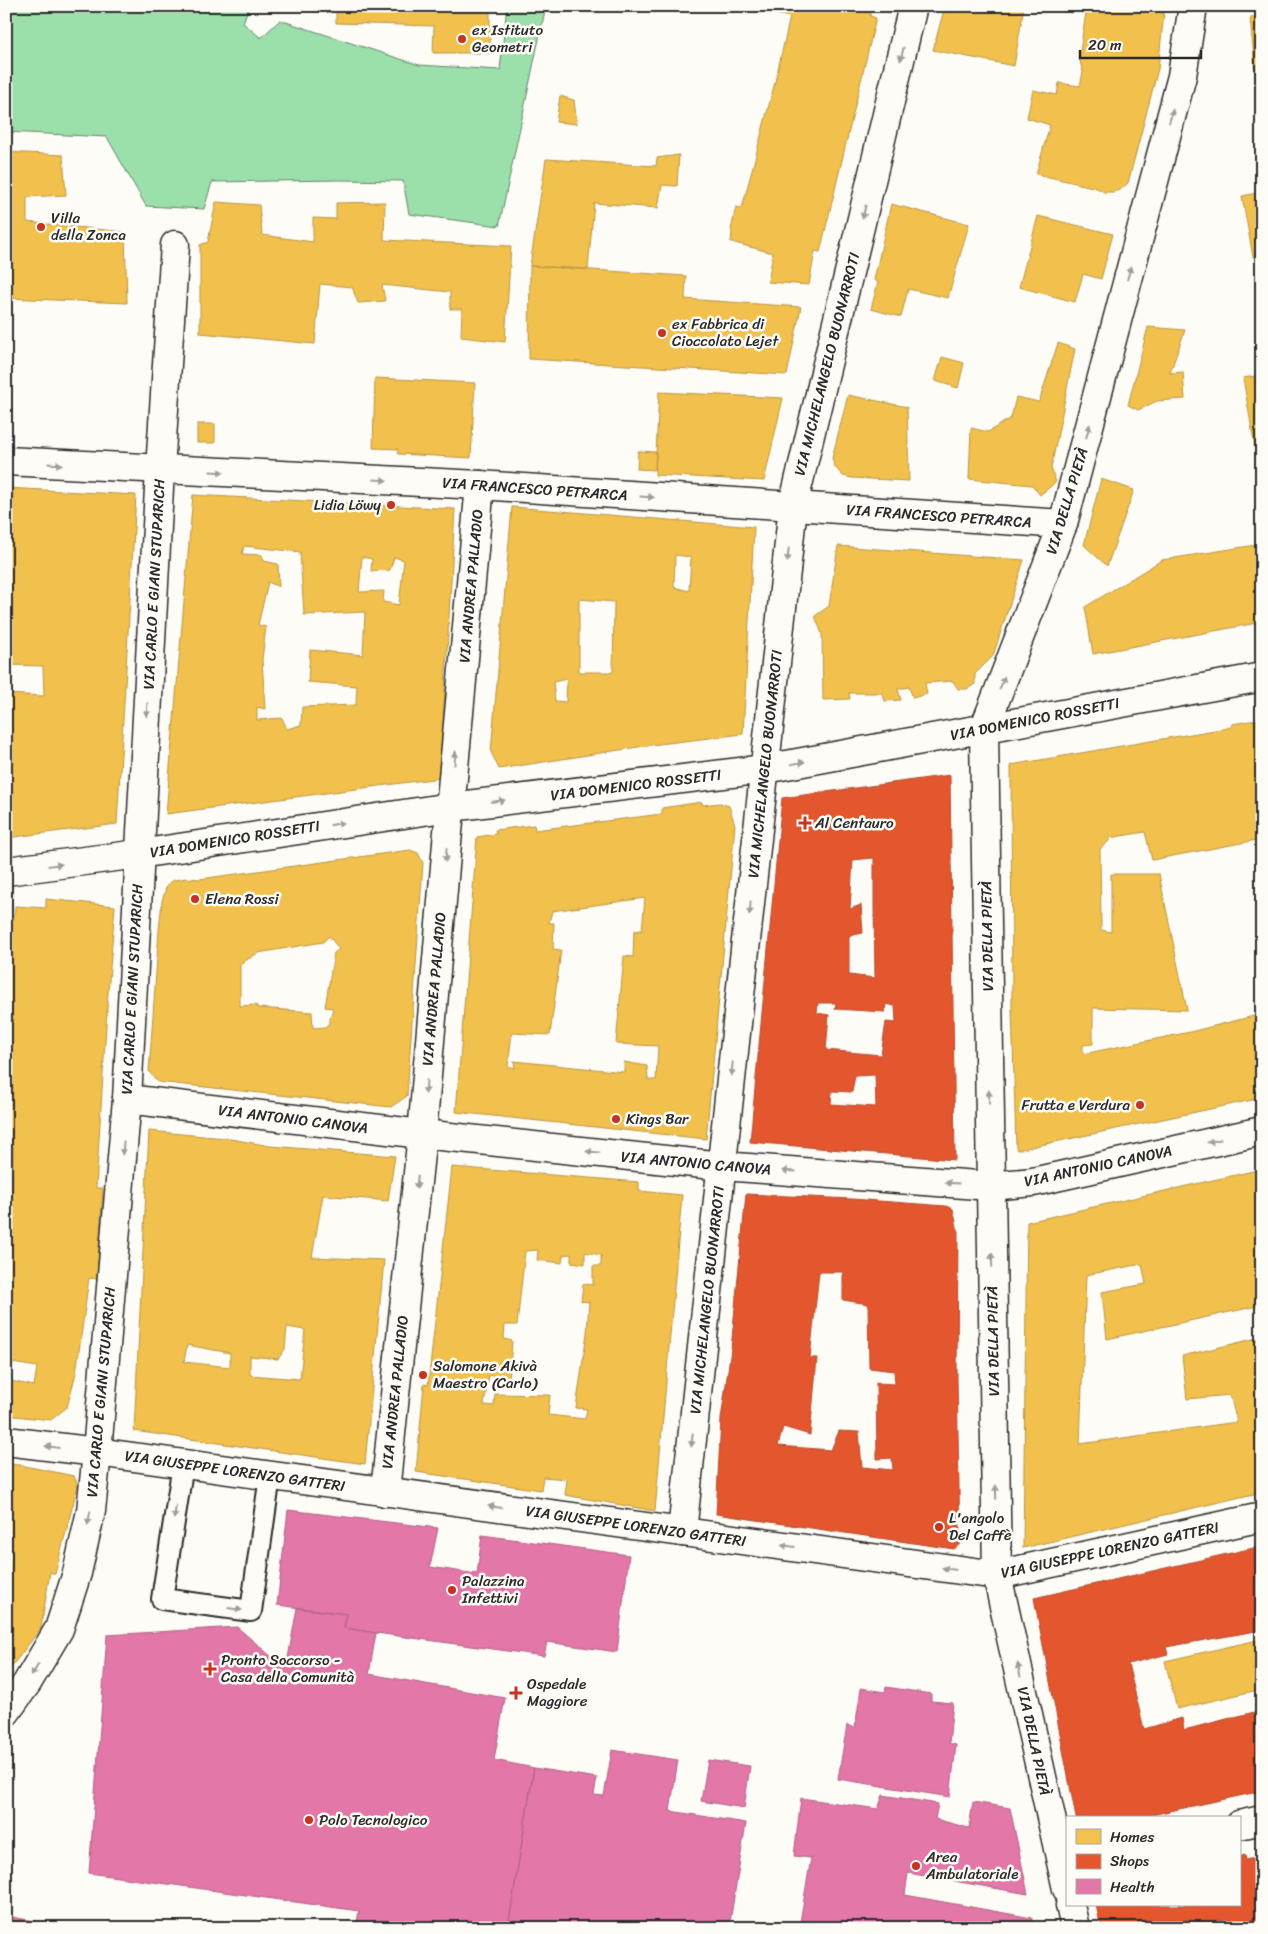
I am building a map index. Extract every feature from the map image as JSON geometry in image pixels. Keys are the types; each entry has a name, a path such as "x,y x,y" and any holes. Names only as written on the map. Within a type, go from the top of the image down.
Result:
{"street":[{"name":"VIA MICHELANGELO BUONARROTI","path":"682,1532 793,506 913,6"},
{"name":"VIA DELLA PIETÀ","path":"1066,1880 1064,1861 997,1575 984,729 1063,524 1182,76 1193,6"},
{"name":"VIA CARLO E GIANI STUPARICH","path":"6,1712 27,1683 59,1629 77,1573 91,1511 127,1099 160,469 175,245"},
{"name":"VIA FRANCESCO PETRARCA","path":"6,461 480,485 1063,524"},
{"name":"VIA ANDREA PALLADIO","path":"385,1492 422,1134 480,485"},
{"name":"VIA DOMENICO ROSSETTI","path":"6,871 139,854 450,807 765,769 1262,677"},
{"name":"VIA ANTONIO CANOVA","path":"127,1099 422,1134 722,1166 991,1186 1033,1182 1262,1131"},
{"name":"VIA GIUSEPPE LORENZO GATTERI","path":"6,1441 997,1575 1262,1517"},
{"path":"1240,1825 1262,1820"},
{"path":"1070,1906 1075,1928"}],"lane":[{"path":"183,1464 162,1599 251,1611 270,1476"}],"green space":[{"path":"6,6 249,6 243,23 261,38 280,20 419,65 500,70 507,6 546,6 499,226 409,214 403,181 212,182 204,209 146,206 107,137 6,132"}],"building: Homes":[{"name":"ex Istituto Geometri","path":"336,6 490,6 490,53 433,53 434,26 336,23"},
{"path":"772,6 872,6 870,16 876,18 820,252 815,251 809,285 768,282 773,253 731,242 731,230 736,207 742,208 790,17 770,13"},
{"path":"945,6 1024,6 1014,66 933,50"},
{"path":"1087,6 1118,6 1164,12 1158,69 1128,183 1120,190 1113,192 1104,192 1097,188 1036,174 1050,125 1027,118 1033,90 1057,95 1059,83 1080,86 1083,72 1079,58"},
{"path":"1122,6 1164,6 1164,12 1122,7"},
{"path":"1262,16 1262,89 1257,89 1250,18"},
{"path":"560,96 574,100 577,124 556,122"},
{"name":"Villa della Zonca","path":"6,152 63,155 66,195 27,197 27,222 125,232 127,303 6,298"},
{"path":"679,155 677,186 662,185 658,208 594,203 588,269 530,266 546,159 656,166 657,158"},
{"path":"1262,192 1262,255 1253,257 1242,196"},
{"path":"216,202 259,205 262,235 313,242 313,218 336,219 336,203 385,202 384,240 511,246 505,342 461,337 462,309 450,309 450,292 382,285 385,301 358,303 352,287 320,284 315,344 200,333 200,245 208,242"},
{"path":"891,204 969,224 948,298 908,289 901,317 871,309 878,282 874,280"},
{"path":"1038,216 1113,234 1101,279 1083,274 1075,302 1019,287"},
{"name":"ex Fabbrica di Cioccolato Lejet","path":"530,266 686,276 685,299 801,307 787,375 529,359"},
{"path":"1148,327 1185,330 1170,373 1183,372 1185,399 1157,401 1138,410 1128,405"},
{"path":"1058,343 1075,349 1051,468 1056,482 1040,495 1032,485 969,479 971,428 988,432 1011,418 1016,397 1039,402"},
{"path":"942,357 964,363 958,388 935,381"},
{"path":"1262,375 1262,464 1258,465 1243,378"},
{"path":"375,378 475,383 471,458 398,454 398,449 373,448"},
{"path":"659,392 783,398 764,481 655,475"},
{"path":"848,395 907,407 909,481 852,478 843,476 834,466 832,458"},
{"path":"197,424 215,424 215,443 197,443"},
{"path":"638,451 656,452 655,470 637,469"},
{"path":"1101,479 1134,490 1107,566 1084,545"},
{"path":"6,488 136,495 117,824 6,838 6,694 44,696 43,666 6,665"},
{"path":"193,495 455,509 440,778 166,814","holes":["244,546 300,552 304,615 365,612 363,655 310,650 308,682 357,686 356,705 302,707 301,725 287,729 282,718 257,720 257,707 265,709 262,659 266,627 258,625 268,582 279,587 278,564 264,561 262,555 242,554","362,557 372,559 371,571 390,570 394,557 404,560 399,605 383,602 384,591 359,592"]},
{"path":"512,507 754,527 743,734 651,745 499,769 491,752","holes":["675,555 691,557 689,591 674,587","579,599 614,602 613,672 579,672","567,679 566,702 555,701 553,682"]},
{"path":"1262,544 1262,622 1093,654 1085,607 1162,560"},
{"path":"838,546 1024,560 993,656 975,674 975,684 967,689 958,689 953,681 925,683 927,694 913,698 909,687 898,689 901,700 885,701 882,693 849,693 850,699 823,700 822,634 815,616 829,606"},
{"path":"1262,719 1262,839 1152,860 1145,832 1109,838 1109,841 1100,849 1101,930 1111,932 1111,874 1159,874 1187,1010 1093,1008 1093,1044 1083,1045 1083,1054 1190,1032 1262,1014 1262,1098 1017,1150 1012,1007 1011,765 1232,727 1232,724"},
{"path":"702,802 702,805 720,803 729,806 735,825 706,1139 456,1112 477,837 496,834 495,830 534,825 535,830 662,814 662,808","holes":["645,898 642,930 634,931 633,957 624,956 616,1044 658,1046 656,1080 648,1080 647,1066 624,1062 624,1072 514,1061 515,1068 508,1066 512,1033 550,1035 561,950 553,949 554,923 549,923 552,911"]},
{"path":"410,850 418,853 423,863 407,1096 391,1107 158,1082 149,1072 162,901 167,885 174,880 200,879","holes":["329,936 339,949 334,953 325,1007 333,1008 329,1023 325,1027 313,1028 312,1012 258,1008 256,1005 240,1006 240,964 258,953 323,942"]},
{"path":"46,899 115,906 96,1188 103,1188 97,1279 89,1278 76,1373 67,1407 51,1420 6,1415 6,1380 34,1386 37,1367 6,1362 6,1275 11,1236 6,1235 6,1213 12,1213 13,1146 6,1146 6,918 14,917 15,906 46,908"},
{"path":"149,1131 225,1138 270,1146 395,1156 388,1201 323,1195 312,1257 384,1260 365,1464 134,1431","holes":["287,1327 305,1330 300,1379 250,1375 250,1356 278,1359 285,1349","187,1345 230,1353 230,1367 184,1362"]},
{"path":"452,1167 639,1182 639,1191 682,1195 655,1511 565,1495 567,1479 543,1477 541,1490 416,1472 424,1384 428,1385","holes":["538,1250 537,1260 562,1263 563,1255 571,1254 571,1262 585,1264 585,1252 601,1255 601,1266 593,1266 593,1285 583,1284 581,1301 589,1302 587,1333 576,1408 587,1409 585,1419 548,1415 550,1395 495,1394 494,1406 484,1405 489,1375 509,1380 512,1341 504,1339 505,1325 517,1325 525,1251"]},
{"path":"1262,1169 1262,1305 1107,1339 1102,1292 1146,1284 1142,1264 1086,1275 1080,1444 1237,1422 1230,1395 1187,1399 1182,1356 1262,1337 1262,1492 1023,1548 1027,1222"},
{"path":"6,1464 74,1476 78,1485 55,1574 50,1572 41,1628 6,1674 6,1570 11,1568 12,1533 6,1532"},
{"path":"1262,1639 1262,1689 1177,1709 1165,1661"}],"building: Shops":[{"path":"950,775 955,1160 750,1142 782,798","holes":["874,858 874,905 875,978 849,975 849,936 863,933 861,905 850,909 853,860","818,1003 836,1003 835,1009 885,1012 886,1004 895,1006 896,1023 886,1022 881,1055 826,1050 829,1015 817,1013","875,1075 876,1107 831,1104 832,1091 852,1092 855,1076"]},
{"path":"746,1194 852,1199 946,1206 953,1209 958,1231 957,1378 960,1544 954,1549 716,1514 721,1419 731,1349","holes":["819,1272 843,1272 843,1300 868,1304 869,1368 894,1371 895,1384 876,1383 877,1459 892,1458 893,1470 862,1467 859,1432 839,1431 831,1450 778,1446 783,1427 810,1435 817,1358 810,1358"]},
{"path":"1262,1546 1262,1630 1166,1647 1168,1654 1128,1664 1144,1729 1182,1718 1184,1730 1262,1710 1262,1791 1147,1816 1076,1816 1034,1598"},
{"path":"1245,1855 1246,1860 1262,1856 1262,1928 1230,1928 1227,1919 1217,1920 1218,1928 1101,1928 1096,1906 1240,1906 1240,1857"}],"building: Health":[{"name":"Palazzina Infettivi","path":"288,1510 438,1528 430,1567 477,1574 482,1535 629,1555 617,1652 547,1642 544,1656 376,1633 344,1628 347,1614 277,1605"},
{"name":"Polo Tecnologico","path":"297,1608 347,1614 344,1628 376,1633 369,1674 505,1698 494,1760 534,1768 508,1928 356,1928 359,1911 89,1873 107,1635 237,1627 286,1669"},
{"path":"886,1687 931,1694 931,1701 953,1703 949,1743 956,1745 950,1797 838,1779 847,1725 855,1728 861,1688 885,1692"},
{"path":"612,1750 678,1760 670,1811 746,1823 729,1928 508,1928 534,1768 597,1778 594,1795 604,1796"},
{"path":"708,1760 750,1766 744,1808 701,1801"},
{"name":"Area Ambulatoriale","path":"883,1795 938,1804 935,1819 969,1828 973,1802 1010,1808 1028,1894 908,1873 905,1895 1032,1918 1035,1928 799,1928 811,1858 794,1856 801,1798 878,1809"},
{"path":"6,1916 57,1925 73,1928 6,1928"}],"place":[{"name":"ex Istituto Geometri","path":"462,39"},
{"name":"Villa della Zonca","path":"41,227"},
{"name":"ex Fabbrica di Cioccolato Lejet","path":"662,333"},
{"name":"Lidia Löwy","path":"391,505"},
{"name":"Al Centauro","path":"805,823"},
{"name":"Elena Rossi","path":"195,899"},
{"name":"Frutta e Verdura","path":"1140,1105"},
{"name":"Kings Bar","path":"616,1119"},
{"name":"Salomone Akivà Maestro (Carlo)","path":"423,1375"},
{"name":"L'angolo Del Caffè","path":"939,1527"},
{"name":"Palazzina Infettivi","path":"452,1590"},
{"name":"Pronto Soccorso - Casa della Comunità","path":"210,1669"},
{"name":"Ospedale Maggiore","path":"516,1693"},
{"name":"Polo Tecnologico","path":"309,1820"},
{"name":"Area Ambulatoriale","path":"916,1866"}]}
